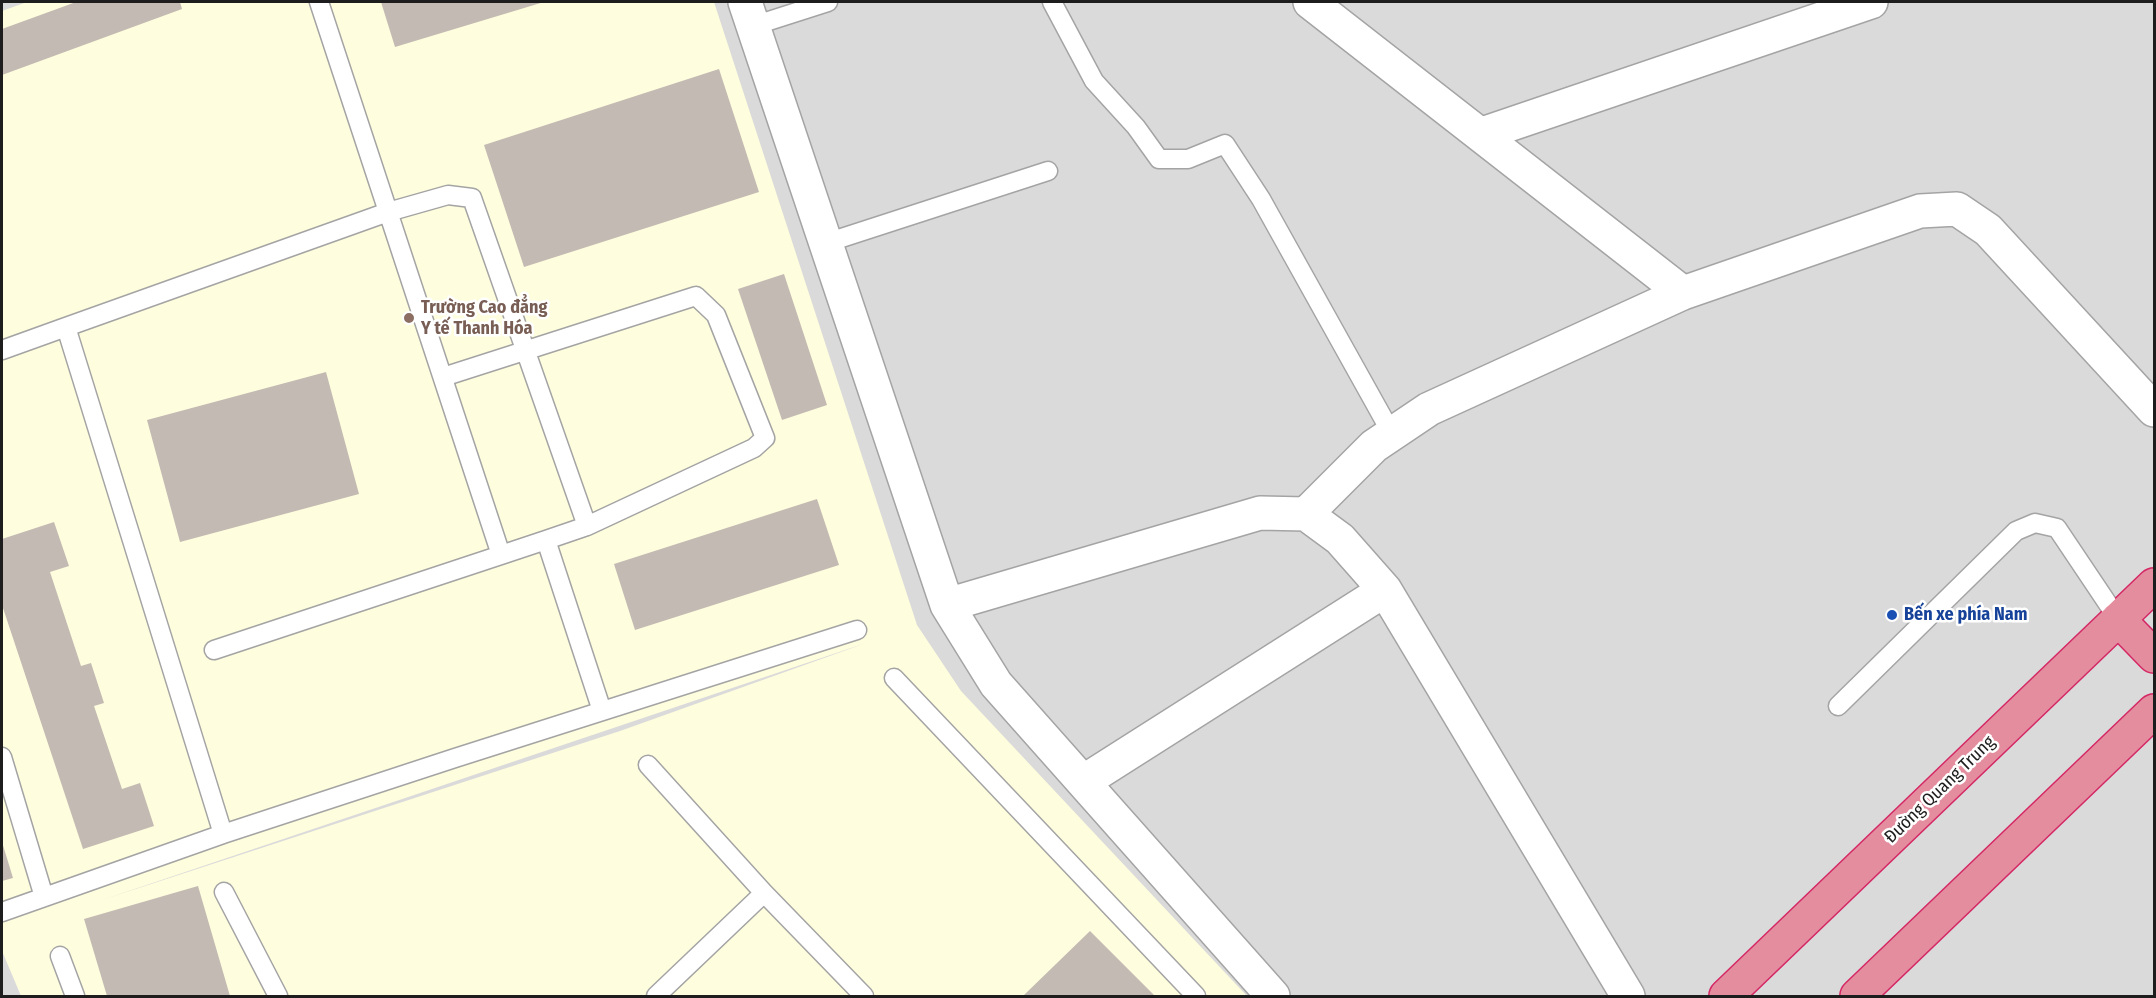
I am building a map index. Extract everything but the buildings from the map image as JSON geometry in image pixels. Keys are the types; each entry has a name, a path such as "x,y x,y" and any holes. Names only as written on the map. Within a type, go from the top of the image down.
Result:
{"highway":[{"name":"Đường Quang Trung","path":"1726,996 2154,585"},
{"path":"2118,619 2154,656"},
{"path":"1857,996 2154,711"}],"street":[{"path":"1310,2 1683,293"},
{"path":"1482,134 1871,2"},
{"path":"749,14 947,605 996,684 1273,996"},
{"path":"1306,514 1374,446 1429,409 1683,293 1920,211 1957,209 1988,230 2154,410"},
{"path":"947,605 1260,513 1306,514 1340,539 1385,590 1628,996"},
{"path":"1083,782 1385,590"}],"lane":[{"path":"319,2 501,555"},
{"path":"749,14 828,2"},
{"path":"1052,2 1094,81 1136,127 1159,159 1188,159 1224,144 1261,199 1392,434"},
{"path":"826,243 1048,171"},
{"path":"2,350 388,212 448,195 472,198 587,526"},
{"path":"214,650 587,526 754,448 765,438 716,315 696,296 443,377"},
{"path":"66,327 223,834"},
{"path":"1838,706 2016,531 2035,523 2057,528 2118,619"},
{"path":"546,540 602,711"},
{"path":"2,912 223,834 857,630"},
{"path":"894,678 1196,996"},
{"path":"2,758 44,897"},
{"path":"648,765 764,893 864,996"},
{"path":"224,892 278,996"},
{"path":"656,996 764,893"},
{"path":"60,956 75,996"}],"shaded area":[{"path":"2,2 2154,2 2154,996 2,996"},
{"name":"Trường Cao đẳng Y tế Thanh Hóa","path":"27,2 714,2 917,625 961,691 1247,996 21,996 2,951 2,11","holes":["866,643 620,731 102,900"]}],"place":[{"name":"Trường Cao đẳng Y tế Thanh Hóa","path":"409,318"},
{"name":"Bến xe phía Nam","path":"1892,615"}]}
